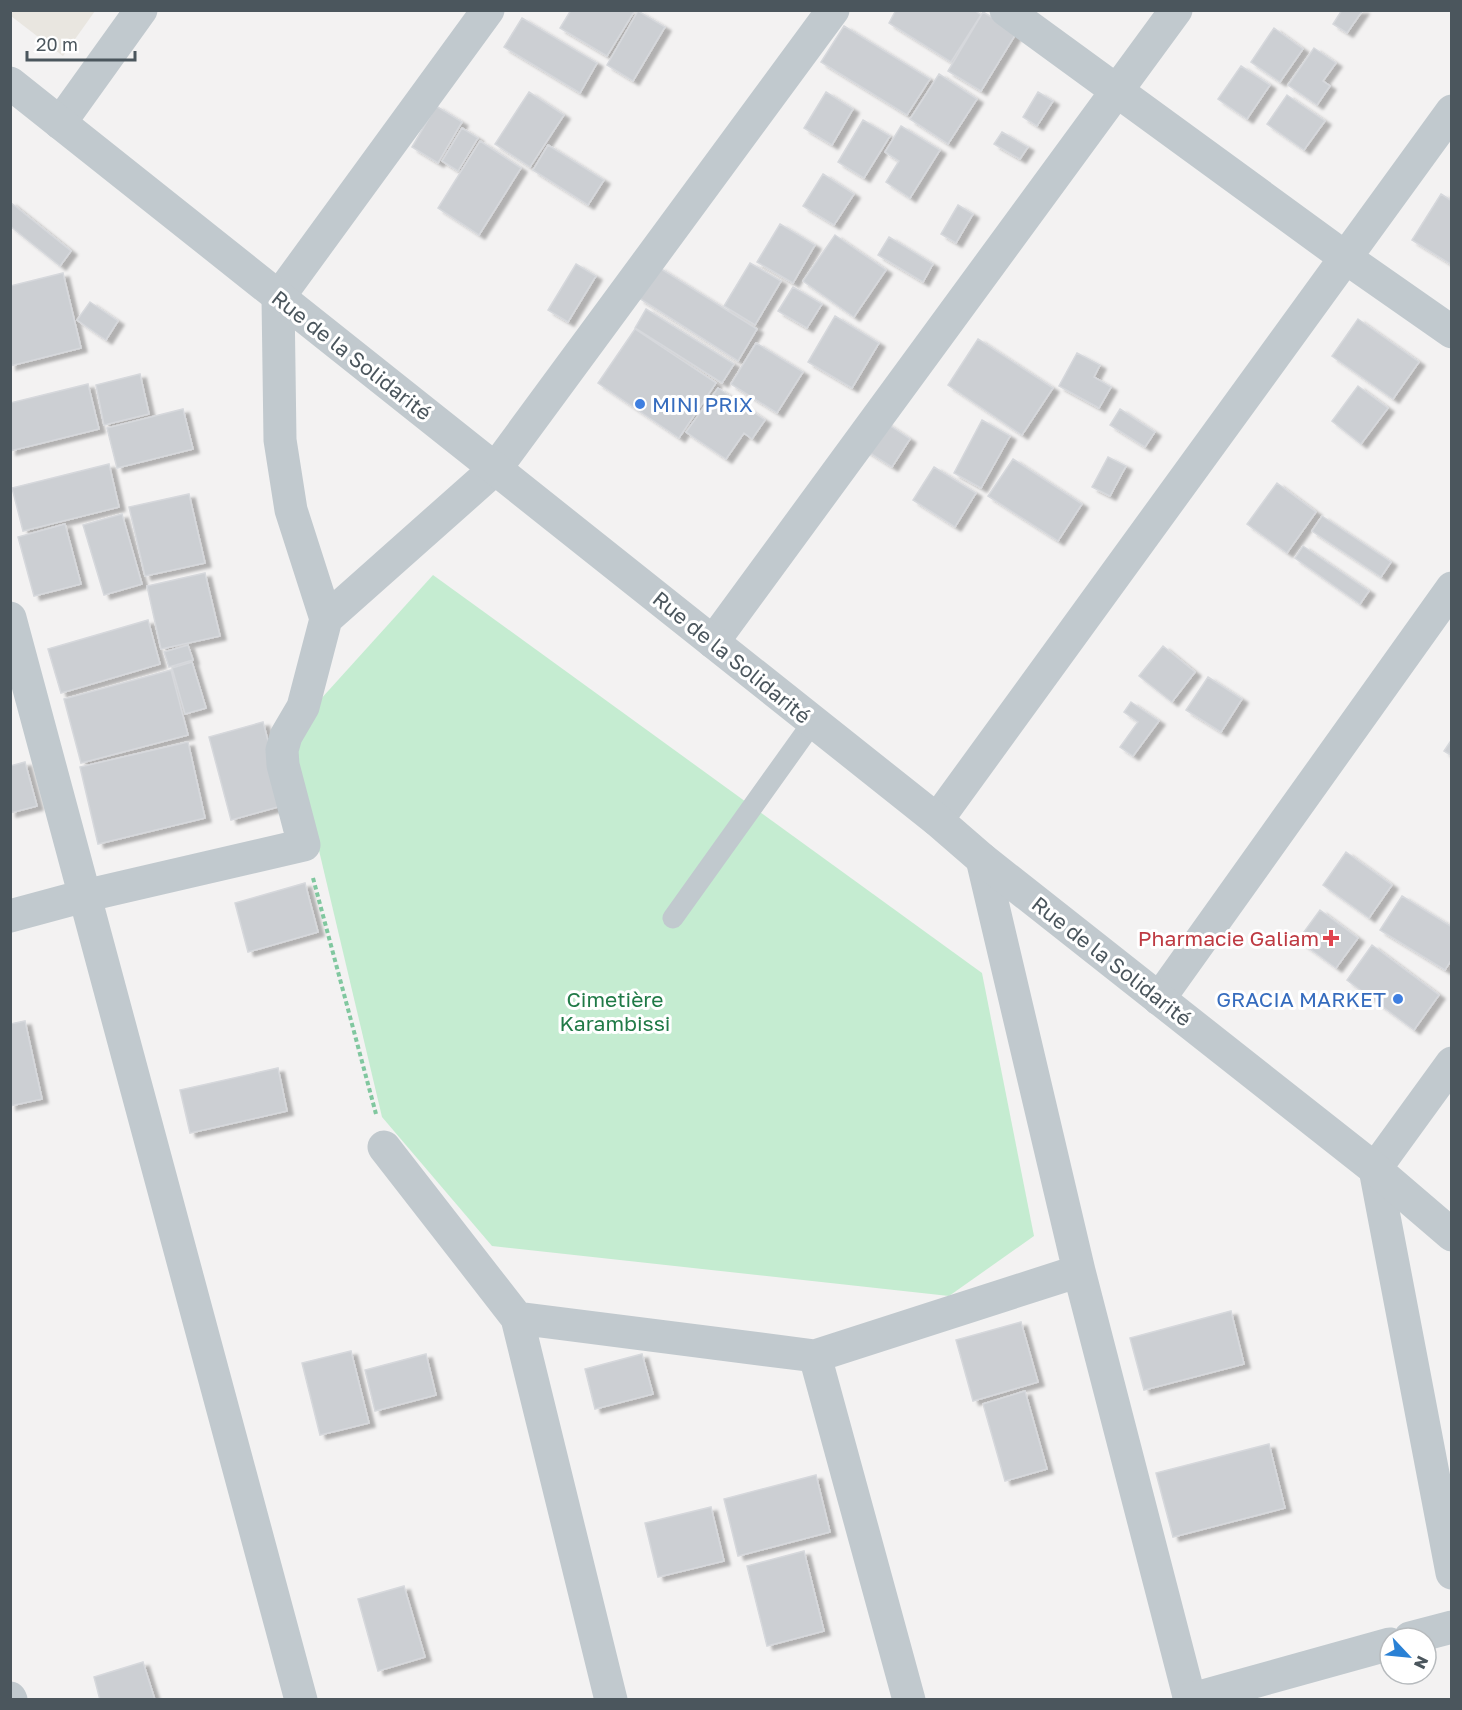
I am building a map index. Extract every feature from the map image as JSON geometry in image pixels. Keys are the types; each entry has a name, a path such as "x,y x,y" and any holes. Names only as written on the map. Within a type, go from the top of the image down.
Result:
{"street":[{"path":"60,123 141,10"},
{"path":"10,916 84,896 304,845 283,765 282,750 286,736 303,707 326,619 291,510 280,440 279,298 488,10"},
{"path":"326,619 496,468 833,10"},
{"path":"1006,10 1346,258 1452,332"},
{"path":"713,642 1176,10"},
{"name":"Rue de la Solidarité","path":"10,83 496,468 982,859 1375,1169 1452,1235"},
{"path":"936,820 1452,111"},
{"path":"1159,999 1452,588"},
{"path":"10,618 301,1700"},
{"path":"982,859 1079,1271 1190,1699 1378,1647"},
{"path":"1452,1063 1375,1169 1452,1573"},
{"path":"384,1147 517,1318 611,1700"},
{"path":"517,1318 815,1356 1079,1271"},
{"path":"815,1356 909,1700"}],"lane":[{"path":"673,918 813,722"}],"path":[{"path":"304,845 384,1147"}],"shaded area":[{"path":"10,11 95,11 63,56 11,16"}],"green space":[{"name":"Cimetière Karambissi","path":"433,575 982,973 1034,1236 949,1296 492,1246 382,1117 291,732"}],"building":[{"path":"571,10 631,10 634,12 607,56 560,28"},
{"path":"896,10 974,10 981,15 951,62 889,23"},
{"path":"1342,10 1363,10 1347,33 1333,24"},
{"path":"638,11 665,27 633,81 607,65"},
{"path":"983,12 1017,32 981,91 948,71"},
{"path":"522,18 597,63 580,93 504,47"},
{"path":"844,26 930,79 907,115 821,62"},
{"path":"1274,28 1303,49 1280,82 1251,62"},
{"path":"1314,48 1336,63 1323,81 1330,86 1317,105 1288,85"},
{"path":"1241,66 1270,85 1247,119 1218,99"},
{"path":"939,74 977,99 948,144 910,119"},
{"path":"529,92 564,115 530,167 495,144"},
{"path":"826,92 853,109 832,145 804,128"},
{"path":"1038,92 1053,101 1037,126 1023,117"},
{"path":"1287,95 1325,121 1304,150 1267,124"},
{"path":"436,106 462,122 438,163 412,147"},
{"path":"863,120 890,136 864,178 838,162"},
{"path":"901,126 940,150 910,198 886,182 899,161 885,152"},
{"path":"462,128 478,138 458,171 442,161"},
{"path":"1002,132 1028,147 1020,159 994,144"},
{"path":"480,141 521,168 479,235 438,208"},
{"path":"548,145 604,180 588,205 533,170"},
{"path":"823,174 854,194 834,225 803,206"},
{"path":"1441,194 1452,201 1452,265 1412,240"},
{"path":"10,202 71,251 60,266 10,226"},
{"path":"958,205 973,214 956,243 941,234"},
{"path":"780,224 815,245 793,283 757,262"},
{"path":"835,235 886,270 854,317 803,281"},
{"path":"889,237 933,264 923,282 878,255"},
{"path":"750,263 781,281 755,325 724,306"},
{"path":"576,264 596,276 568,322 548,310"},
{"path":"658,267 757,329 738,361 639,298"},
{"path":"63,273 81,348 10,366 10,286"},
{"path":"793,287 822,304 807,328 778,311"},
{"path":"90,302 118,321 106,340 77,320"},
{"path":"646,309 734,364 722,383 635,328"},
{"path":"835,316 879,343 852,388 808,362"},
{"path":"1358,319 1419,362 1393,399 1332,356"},
{"path":"635,329 716,383 679,438 598,383"},
{"path":"978,339 1053,388 1022,435 948,385"},
{"path":"756,343 803,372 777,413 731,384"},
{"path":"1077,353 1100,365 1094,377 1111,387 1099,408 1059,386"},
{"path":"140,374 149,414 104,425 96,385"},
{"path":"88,384 99,429 10,451 10,403"},
{"path":"1358,386 1388,408 1361,444 1332,421"},
{"path":"718,388 765,420 752,439 744,433 726,459 686,432"},
{"path":"183,409 193,449 117,468 107,428"},
{"path":"1120,409 1155,432 1145,447 1110,425"},
{"path":"880,419 910,439 892,467 862,448"},
{"path":"982,420 1010,436 981,488 954,473"},
{"path":"1108,457 1126,466 1110,496 1092,487"},
{"path":"1013,459 1082,504 1058,541 988,496"},
{"path":"109,464 119,507 23,531 12,488"},
{"path":"934,467 976,493 955,527 913,500"},
{"path":"1277,483 1316,512 1287,553 1247,524"},
{"path":"189,494 205,563 145,576 129,507"},
{"path":"122,514 142,584 104,595 83,525"},
{"path":"1322,516 1391,562 1381,577 1312,531"},
{"path":"65,524 81,584 34,596 18,537"},
{"path":"1303,546 1369,591 1360,604 1295,558"},
{"path":"205,573 220,636 161,649 147,586"},
{"path":"148,620 160,664 61,693 48,649"},
{"path":"188,645 193,660 169,667 164,652"},
{"path":"1163,646 1195,672 1172,702 1139,676"},
{"path":"192,662 206,708 185,714 172,668"},
{"path":"171,670 188,735 81,763 64,699"},
{"path":"1208,677 1242,699 1221,732 1186,710"},
{"path":"1131,702 1159,721 1133,756 1120,747 1138,722 1124,712"},
{"path":"263,722 285,805 231,820 209,737"},
{"path":"1452,739 1452,756 1444,751"},
{"path":"188,742 205,818 98,844 80,767"},
{"path":"25,762 37,806 10,813 10,766"},
{"path":"1346,852 1392,885 1369,918 1323,885"},
{"path":"305,883 318,932 248,952 235,903"},
{"path":"1402,896 1452,927 1452,959 1445,970 1380,930"},
{"path":"1320,910 1358,938 1336,968 1298,940"},
{"path":"1372,945 1439,995 1414,1030 1347,980"},
{"path":"25,1021 42,1099 10,1106 10,1024"},
{"path":"278,1068 287,1111 190,1133 180,1090"},
{"path":"1231,1311 1244,1364 1144,1390 1130,1338"},
{"path":"1021,1322 1038,1382 973,1401 956,1340"},
{"path":"351,1351 369,1423 320,1435 302,1363"},
{"path":"426,1354 436,1395 375,1411 365,1370"},
{"path":"642,1354 653,1394 595,1409 585,1369"},
{"path":"1025,1391 1047,1469 1005,1481 983,1404"},
{"path":"1269,1444 1285,1508 1173,1537 1156,1473"},
{"path":"816,1475 830,1532 738,1556 724,1499"},
{"path":"711,1507 724,1561 658,1577 645,1523"},
{"path":"804,1551 824,1631 767,1646 747,1566"},
{"path":"404,1586 425,1657 378,1671 358,1599"},
{"path":"143,1662 155,1700 100,1700 94,1677"}],"place":[{"name":"MINI PRIX","path":"640,404"},
{"name":"Pharmacie Galiam","path":"1331,938"},
{"name":"GRACIA MARKET","path":"1398,999"}]}
